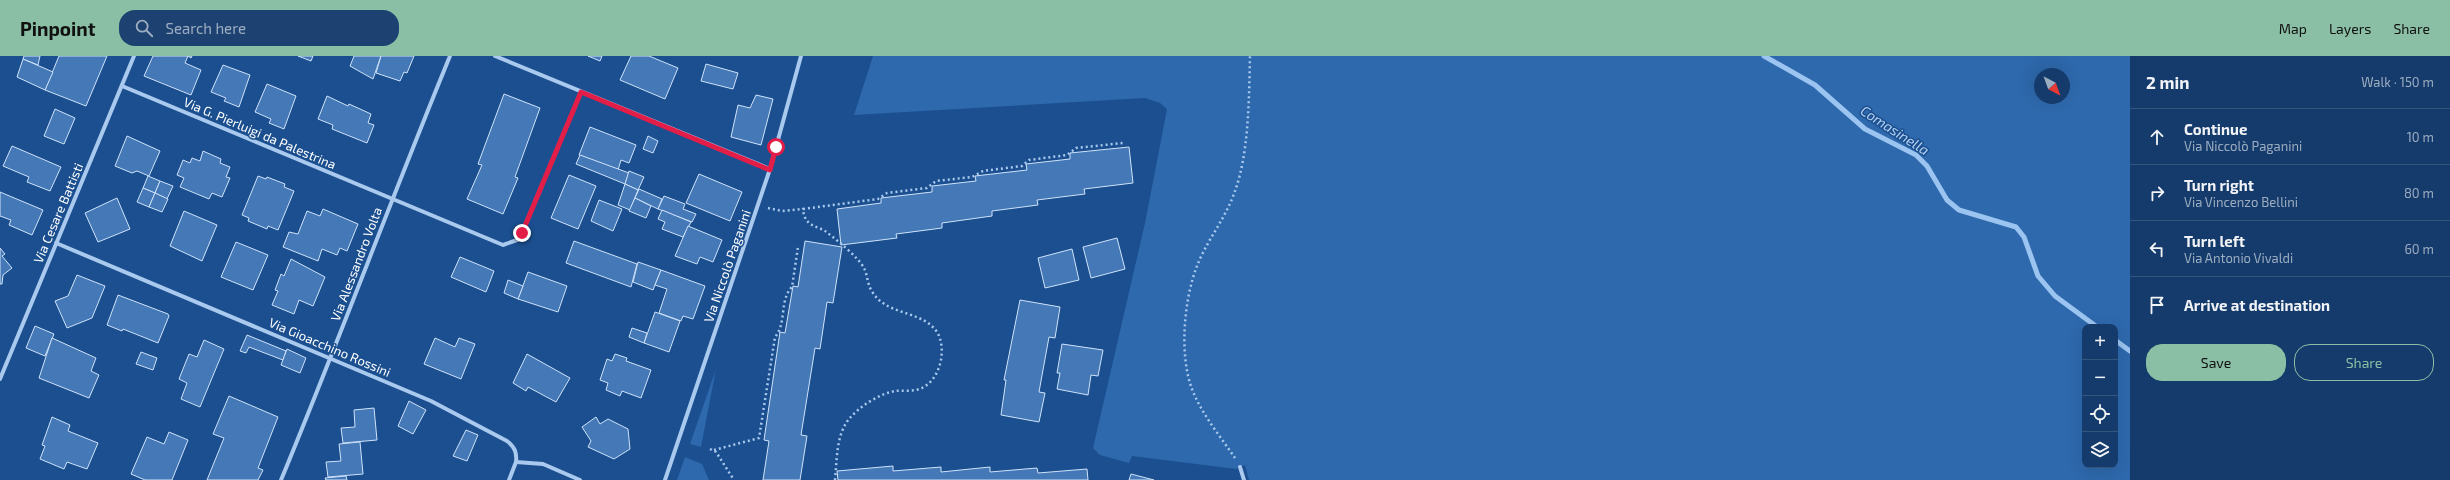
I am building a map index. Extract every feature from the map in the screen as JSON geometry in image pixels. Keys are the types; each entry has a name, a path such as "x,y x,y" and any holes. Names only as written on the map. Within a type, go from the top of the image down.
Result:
{"street":[{"name":"Via Cesare Battisti","path":"0,378 134,56"},
{"name":"Via Alessandro Volta","path":"280,480 332,358 391,199 450,56"},
{"path":"495,56 770,170"},
{"name":"Via Niccolò Paganini","path":"665,480 770,170 801,56"},
{"name":"Via G. Pierluigi da Palestrina","path":"122,86 498,243 512,243 522,233 581,92"},
{"name":"Via Gioacchino Rossini","path":"56,243 431,401 507,441 516,452 516,462"},
{"path":"509,480 516,462 543,464 580,480"},
{"path":"1240,467 1244,480"}],"path":[{"path":"1240,467 1192,389 1186,364 1185,337 1191,284 1197,265 1225,215 1244,162 1250,56"},
{"path":"758,205 776,210 803,209 878,199 887,193 927,188 936,181 972,177 982,170 1022,166 1029,160 1067,155 1076,148 1123,143"},
{"path":"803,209 806,221 810,226 827,232 862,264 870,288 884,305 930,325 941,341 941,363 926,386 918,390 882,395 849,419 841,432 835,480"},
{"path":"710,449 714,450 759,438 775,337 781,331 787,292 792,287 798,247"},
{"path":"714,450 734,480"}],"shaded area":[{"path":"873,56 2130,56 2130,480 1249,480 1245,465 1236,469 1132,456 1129,463 1100,455 1093,448 1145,223 1167,109 1160,103 1145,98 854,115"},
{"path":"716,369 701,447 690,444"},
{"path":"685,457 702,464 709,480 677,480"}],"building":[{"path":"24,56 40,56 38,65 23,59"},
{"path":"59,56 107,56 86,106 45,90"},
{"path":"153,56 188,56 185,63 201,70 191,95 144,76"},
{"path":"298,56 313,56 311,61"},
{"path":"354,56 381,56 373,79 350,66"},
{"path":"381,56 414,56 407,73 404,72 400,81 376,73"},
{"path":"588,56 602,56 600,61"},
{"path":"631,56 649,56 678,68 665,99 620,80"},
{"path":"23,59 53,72 45,90 17,77"},
{"path":"706,64 738,73 733,89 701,81"},
{"path":"223,65 250,75 239,107 224,101 226,98 211,92"},
{"path":"267,84 296,96 284,129 269,123 271,119 255,112"},
{"path":"504,94 540,108 515,177 518,178 503,214 467,199 482,165 478,164"},
{"path":"756,95 773,99 761,145 731,137 738,105 750,108"},
{"path":"327,96 348,106 349,104 371,114 368,123 374,125 367,143 332,129 333,125 318,119"},
{"path":"55,109 75,118 64,144 44,136"},
{"path":"590,127 636,145 629,163 621,160 618,170 579,155"},
{"path":"127,136 160,151 149,176 137,171 132,173 115,166"},
{"path":"648,136 658,141 653,153 643,149"},
{"path":"12,146 61,167 50,191 27,182 29,177 3,166"},
{"path":"1129,147 1133,183 1084,189 1085,194 1037,200 1038,205 992,211 992,216 942,223 942,228 896,234 897,238 841,245 837,209 881,203 881,198 932,192 932,186 976,181 975,176 1027,170 1026,164 1070,159 1070,153"},
{"path":"203,151 221,159 220,163 230,167 226,177 230,178 222,197 212,193 209,199 180,187 184,178 177,175 183,160 190,163 192,158 200,161"},
{"path":"580,155 629,173 625,184 576,164"},
{"path":"629,171 644,177 638,190 625,184"},
{"path":"699,174 742,192 730,221 686,203"},
{"path":"569,175 596,186 578,229 551,218"},
{"path":"148,176 160,181 155,193 143,188"},
{"path":"258,176 266,179 267,177 285,184 284,187 294,191 278,230 268,226 267,229 248,221 249,218 242,215"},
{"path":"160,181 173,186 167,199 155,193"},
{"path":"625,184 638,190 630,210 618,205"},
{"path":"143,188 155,193 149,207 137,202"},
{"path":"639,189 662,199 658,209 635,198"},
{"path":"0,192 43,210 32,235 9,225 11,220 0,216"},
{"path":"155,193 168,199 162,212 149,207"},
{"path":"664,196 685,204 683,209 696,214 692,222 658,209"},
{"path":"117,198 130,229 98,242 85,213"},
{"path":"635,198 651,206 646,218 629,211"},
{"path":"599,200 622,209 613,231 591,221"},
{"path":"323,209 358,224 347,251 340,248 337,255 322,249 318,261 283,247 289,232 298,234 307,211 320,216"},
{"path":"662,210 691,222 683,237 662,229 665,222 658,219"},
{"path":"184,211 217,225 202,261 170,246"},
{"path":"688,226 722,240 713,262 700,257 697,264 675,256"},
{"path":"1117,238 1125,269 1091,278 1083,247"},
{"path":"574,241 637,264 631,287 566,263"},
{"path":"805,241 842,247 833,303 827,302 820,349 815,348 801,435 807,436 800,480 763,480 769,441 764,440 780,332 785,333 793,286 798,287"},
{"path":"236,242 268,255 253,290 221,277"},
{"path":"0,248 5,254 2,256 12,268 3,275 2,284 0,284"},
{"path":"1072,249 1079,280 1045,288 1038,258"},
{"path":"460,257 494,271 486,292 451,277"},
{"path":"291,259 325,277 313,306 299,300 294,314 272,305 278,291 275,290 281,274 284,276"},
{"path":"638,262 661,270 653,290 633,282"},
{"path":"661,270 705,286 693,319 683,316 681,321 659,313 667,289 655,285"},
{"path":"528,272 567,286 558,312 518,299"},
{"path":"77,275 105,286 92,318 67,328 55,301 68,296"},
{"path":"508,280 523,286 518,299 504,293"},
{"path":"118,295 168,314 169,316 158,343 123,329 122,331 107,325"},
{"path":"1020,300 1060,307 1055,338 1049,337 1039,392 1045,393 1039,422 1001,415 1006,380 1004,380"},
{"path":"655,312 680,321 669,352 644,343"},
{"path":"35,326 54,334 45,356 26,348"},
{"path":"632,328 647,333 644,343 629,337"},
{"path":"247,335 286,351 283,360 249,347 246,353 240,351"},
{"path":"52,338 96,358 91,371 99,375 89,398 39,378"},
{"path":"435,338 455,347 459,338 475,344 461,379 424,364"},
{"path":"204,340 224,349 200,407 181,399 187,383 179,379 189,354 197,357"},
{"path":"1062,344 1103,350 1098,376 1091,375 1088,395 1057,389 1060,373 1057,373"},
{"path":"287,349 306,358 300,373 281,365"},
{"path":"141,352 157,358 153,370 136,364"},
{"path":"527,354 570,378 556,402 528,387 526,391 513,383"},
{"path":"615,354 627,358 626,361 651,370 641,398 622,391 620,396 606,390 608,383 600,380 607,359 612,361"},
{"path":"229,396 278,417 258,468 263,470 258,480 207,480 224,438 213,434"},
{"path":"409,401 426,410 413,434 398,426"},
{"path":"374,408 377,440 343,443 341,428 355,427 354,410"},
{"path":"52,417 70,425 68,431 98,443 87,469 67,462 64,469 40,459 45,446 42,445"},
{"path":"596,417 600,424 608,419 628,429 630,449 614,459 588,447 591,441 582,427"},
{"path":"466,430 478,435 467,461 453,456"},
{"path":"169,432 188,440 172,480 145,480 131,474 147,437 164,444"},
{"path":"360,442 363,474 328,477 326,462 341,461 339,444"},
{"path":"893,466 893,471 941,467 941,472 990,467 990,472 1037,468 1038,473 1087,469 1088,480 838,480 837,471"},
{"path":"1131,474 1154,480 1129,480"},
{"path":"346,476 347,480 326,480 325,478"}],"waterway":[{"name":"Comasinella","path":"1764,56 1815,85 1865,129 1916,155 1927,166 1947,200 1959,210 2016,227 2024,237 2038,276 2055,296 2093,324"},
{"name":"Comasinella","path":"2118,342 2130,351"}],"route":[{"path":"522,233 581,92 770,170 776,147"}]}
